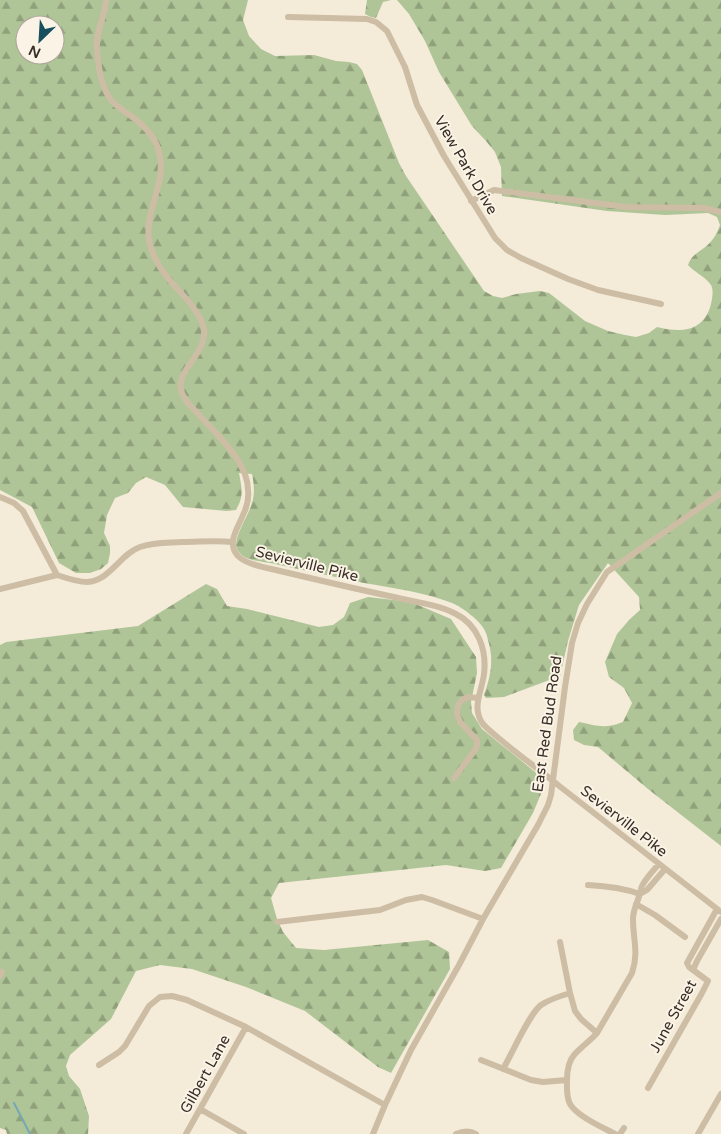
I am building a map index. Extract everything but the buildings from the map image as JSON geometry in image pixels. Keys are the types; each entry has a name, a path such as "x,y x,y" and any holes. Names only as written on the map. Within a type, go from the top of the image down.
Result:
{"street":[{"path":"0,589 57,575 86,582 95,580 110,571 134,550 151,544 207,541 232,542 248,500 247,477 237,459 188,402 181,390 182,377 201,346 204,329 198,314 159,265 150,246 148,222 160,175 160,158 156,143 148,131 136,119 113,103 104,85 98,64 96,45 98,31 106,8 106,0"},
{"name":"View Park Drive","path":"288,17 367,19 376,22 387,31 405,67 418,105 444,156 495,238 507,250 568,279 598,290 661,304"},
{"path":"471,201 494,190 626,207 704,208 721,212"},
{"name":"East Red Bud Road","path":"374,1134 385,1105 411,1050 483,918 544,812 551,795 572,644 578,623 587,604 607,572 721,493"},
{"path":"0,497 14,503 23,511 57,575"},
{"name":"Sevierville Pike","path":"232,542 235,552 240,559 249,563 448,610 460,616 476,632 483,651 484,674 478,698 478,710 480,718 486,726 519,755 719,911"},
{"path":"454,778 477,746 477,740 460,722 457,714 458,705 468,697 478,698"},
{"path":"615,1134 575,1110 568,1096 566,1071 574,1056 597,1033 632,973 636,954 633,917 636,904 642,886 658,864"},
{"path":"588,886 609,886 640,894 647,890 665,869"},
{"path":"277,922 380,910 414,898 432,900 483,918"},
{"path":"636,904 685,937"},
{"name":"June Street","path":"648,1088 708,981 689,967 687,963 719,911"},
{"path":"693,970 721,919"},
{"path":"560,942 575,1012 597,1033"},
{"path":"504,1069 533,1014 541,1005 570,993"},
{"path":"100,1065 126,1046 149,1006 160,997 179,997 246,1027 385,1105"},
{"name":"Gilbert Lane","path":"186,1134 246,1027"},
{"path":"481,1060 531,1080 543,1082 567,1080"},
{"path":"698,1134 721,1094"},
{"path":"200,1109 244,1134"},
{"path":"456,1134 468,1131 476,1134"}],"green space":[{"path":"0,0 248,0 243,20 249,36 261,49 275,56 314,55 336,61 349,62 357,64 362,70 406,176 484,291 502,298 540,291 549,293 585,321 608,331 636,337 649,333 657,327 675,330 690,328 703,320 708,313 713,295 712,287 706,279 688,265 693,257 707,246 716,235 720,225 717,217 708,213 665,215 607,211 502,196 501,167 495,152 472,126 439,72 425,41 409,14 397,0 721,0 721,846 598,747 584,745 574,740 573,730 579,722 606,726 623,722 632,703 624,688 609,677 605,662 617,634 640,610 639,597 608,563 579,605 560,676 504,697 486,698 484,695 490,674 490,647 485,630 461,607 419,593 248,559 240,553 236,545 253,499 252,474 239,473 240,501 236,510 227,511 183,507 165,485 146,477 136,483 128,493 115,498 107,515 104,533 110,546 108,563 101,569 90,573 76,573 59,563 32,507 0,490"},
{"path":"367,0 391,0 383,2 376,18 365,14"},
{"path":"206,584 217,589 227,606 247,609 319,627 333,625 344,617 350,603 368,597 411,602 451,619 476,657 477,673 471,702 472,713 482,729 545,780 545,784 533,813 501,868 485,871 446,865 279,883 271,898 283,932 296,948 324,950 428,940 449,952 450,969 391,1073 378,1067 305,1011 246,987 192,969 160,965 136,971 111,1019 70,1055 66,1066 69,1076 80,1089 89,1116 88,1134 7,1134 6,1130 0,1128 0,645 6,642 138,626"}],"waterway":[{"path":"14,1103 30,1134"}]}
